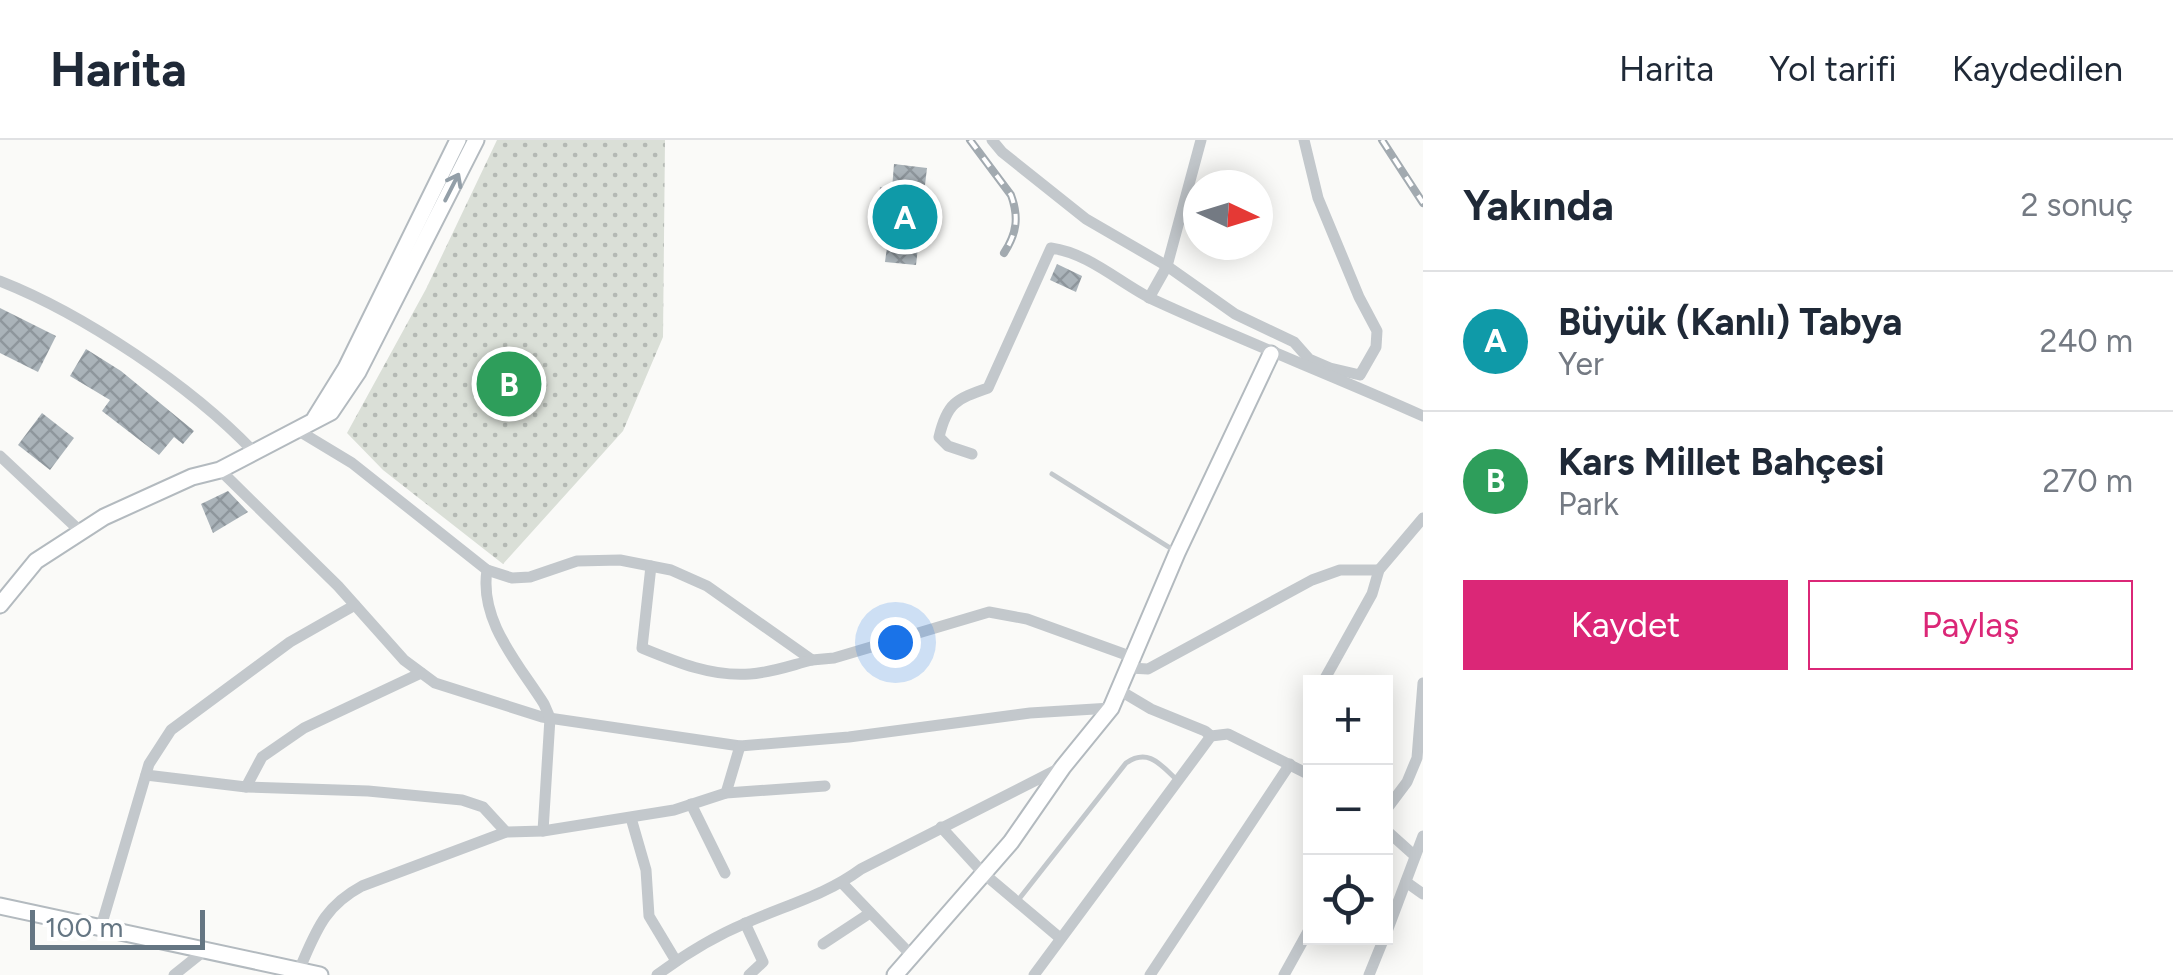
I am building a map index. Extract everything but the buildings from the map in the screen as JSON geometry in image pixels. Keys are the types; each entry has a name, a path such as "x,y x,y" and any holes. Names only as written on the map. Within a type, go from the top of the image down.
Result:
{"street":[{"path":"316,418 346,368 458,140"},
{"path":"0,606 36,561 80,531 192,477 220,470 331,412 349,388 476,140"},
{"path":"992,140 1086,219 1167,266 1234,314 1294,342 1309,358 1360,375 1376,347 1377,331 1318,198 1304,140"},
{"path":"1149,298 1167,266 1201,140"},
{"path":"972,454 948,446 939,438 944,417 957,399 988,388 1052,248 1083,259 1149,298 1271,354 1336,376 1423,416"},
{"path":"0,281 23,290 126,350 219,416 253,451"},
{"path":"895,975 1011,842 1062,767 1111,708 1177,553 1271,354"},
{"path":"298,430 352,463 486,570 512,578 530,577 576,561 620,560 671,570 708,586 812,660"},
{"path":"0,456 80,531"},
{"path":"220,470 355,604 404,660 436,684 550,718 740,746 1030,712 1111,708"},
{"path":"1328,675 1372,594 1379,570 1423,518"},
{"path":"651,566 642,648 679,664 716,673 751,674 834,658 989,612 1027,620 1148,669 1312,580 1340,570 1379,570"},
{"path":"486,570 485,604 493,624 550,718 544,832"},
{"path":"100,930 146,775 171,730 290,642 355,604"},
{"path":"246,787 262,757 304,728 422,673"},
{"path":"1393,799 1415,766 1423,683"},
{"path":"1120,690 1151,710 1211,736"},
{"path":"1034,975 1211,736 1228,734 1303,771"},
{"path":"726,793 740,746"},
{"path":"1150,975 1290,764"},
{"path":"657,975 744,923 842,883 861,869 1062,767"},
{"path":"146,775 246,787 368,791 462,800 482,806 506,832"},
{"path":"299,970 322,919 340,898 362,886 506,832 544,832 631,818 674,810 726,793 825,786"},
{"path":"691,804 726,873"},
{"path":"631,818 646,870 650,916 676,961"},
{"path":"941,827 983,874 1060,938"},
{"path":"1393,836 1416,856"},
{"path":"1393,915 1423,836"},
{"path":"1406,882 1423,894"},
{"path":"842,883 912,956"},
{"path":"0,906 320,975"},
{"path":"823,944 870,913"},
{"path":"744,923 763,962 750,975"},
{"path":"1284,975 1303,941"},
{"path":"1370,975 1382,945"},
{"path":"174,975 204,951"}],"lane":[{"path":"1052,474 1177,553"},
{"path":"1017,902 1126,763 1152,757 1178,782"}],"shaded area":[{"path":"497,140 665,140 663,337 623,431 503,564 383,470 347,433 426,289"}],"railway":[{"path":"970,140 1014,203 1015,225 1004,253"},
{"path":"1382,140 1423,203"}],"place":[{"name":"Büyük (Kanlı) Tabya","path":"905,217"},
{"name":"Kars Millet Bahçesi","path":"509,384"}]}
